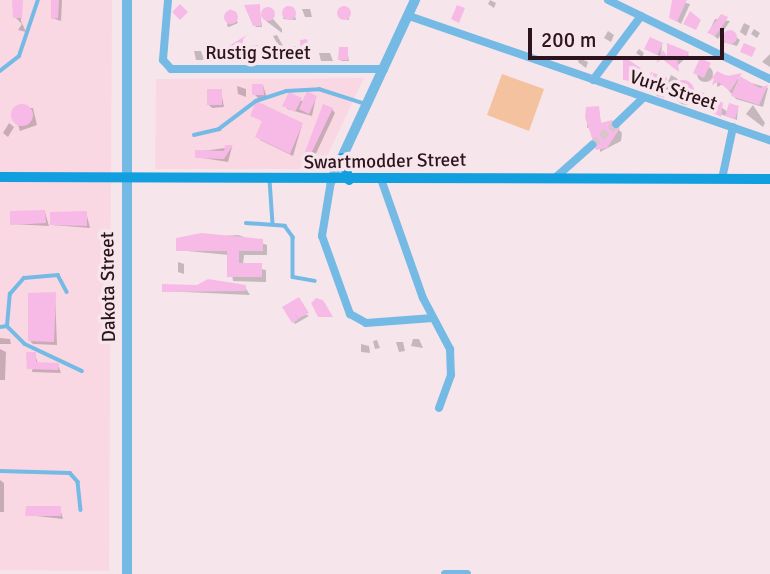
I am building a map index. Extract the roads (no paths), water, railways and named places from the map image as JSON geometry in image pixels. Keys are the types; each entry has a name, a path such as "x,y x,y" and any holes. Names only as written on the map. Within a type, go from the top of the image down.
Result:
{"main road":[{"path":"342,158 349,180"},
{"name":"Swartmodder Street","path":"0,177 331,181 770,179"}],"street":[{"name":"Dakota Street","path":"127,0 127,574"},
{"name":"Rustig Street","path":"168,0 163,60 171,69 384,69"},
{"path":"415,0 331,181 322,236 350,314 366,323 433,318"},
{"path":"608,0 770,79"},
{"name":"Vurk Street","path":"409,16 643,98 770,139"},
{"path":"593,80 641,16"},
{"path":"616,124 643,98"},
{"path":"722,179 733,127"},
{"path":"555,178 592,145"},
{"path":"380,179 451,358 439,408"},
{"path":"445,574 467,574"}],"lane":[{"path":"0,71 19,57 38,0"},
{"path":"194,135 219,129 262,98 296,89 368,104"},
{"path":"270,180 274,223"},
{"path":"246,223 274,223 292,233 293,277 314,281"},
{"path":"7,326 10,294 24,278 58,275 67,292"},
{"path":"0,327 7,326"},
{"path":"7,326 25,344 82,371"},
{"path":"0,471 70,473 78,482 81,510"}],"tunnel":[{"path":"592,145 616,124"}]}
